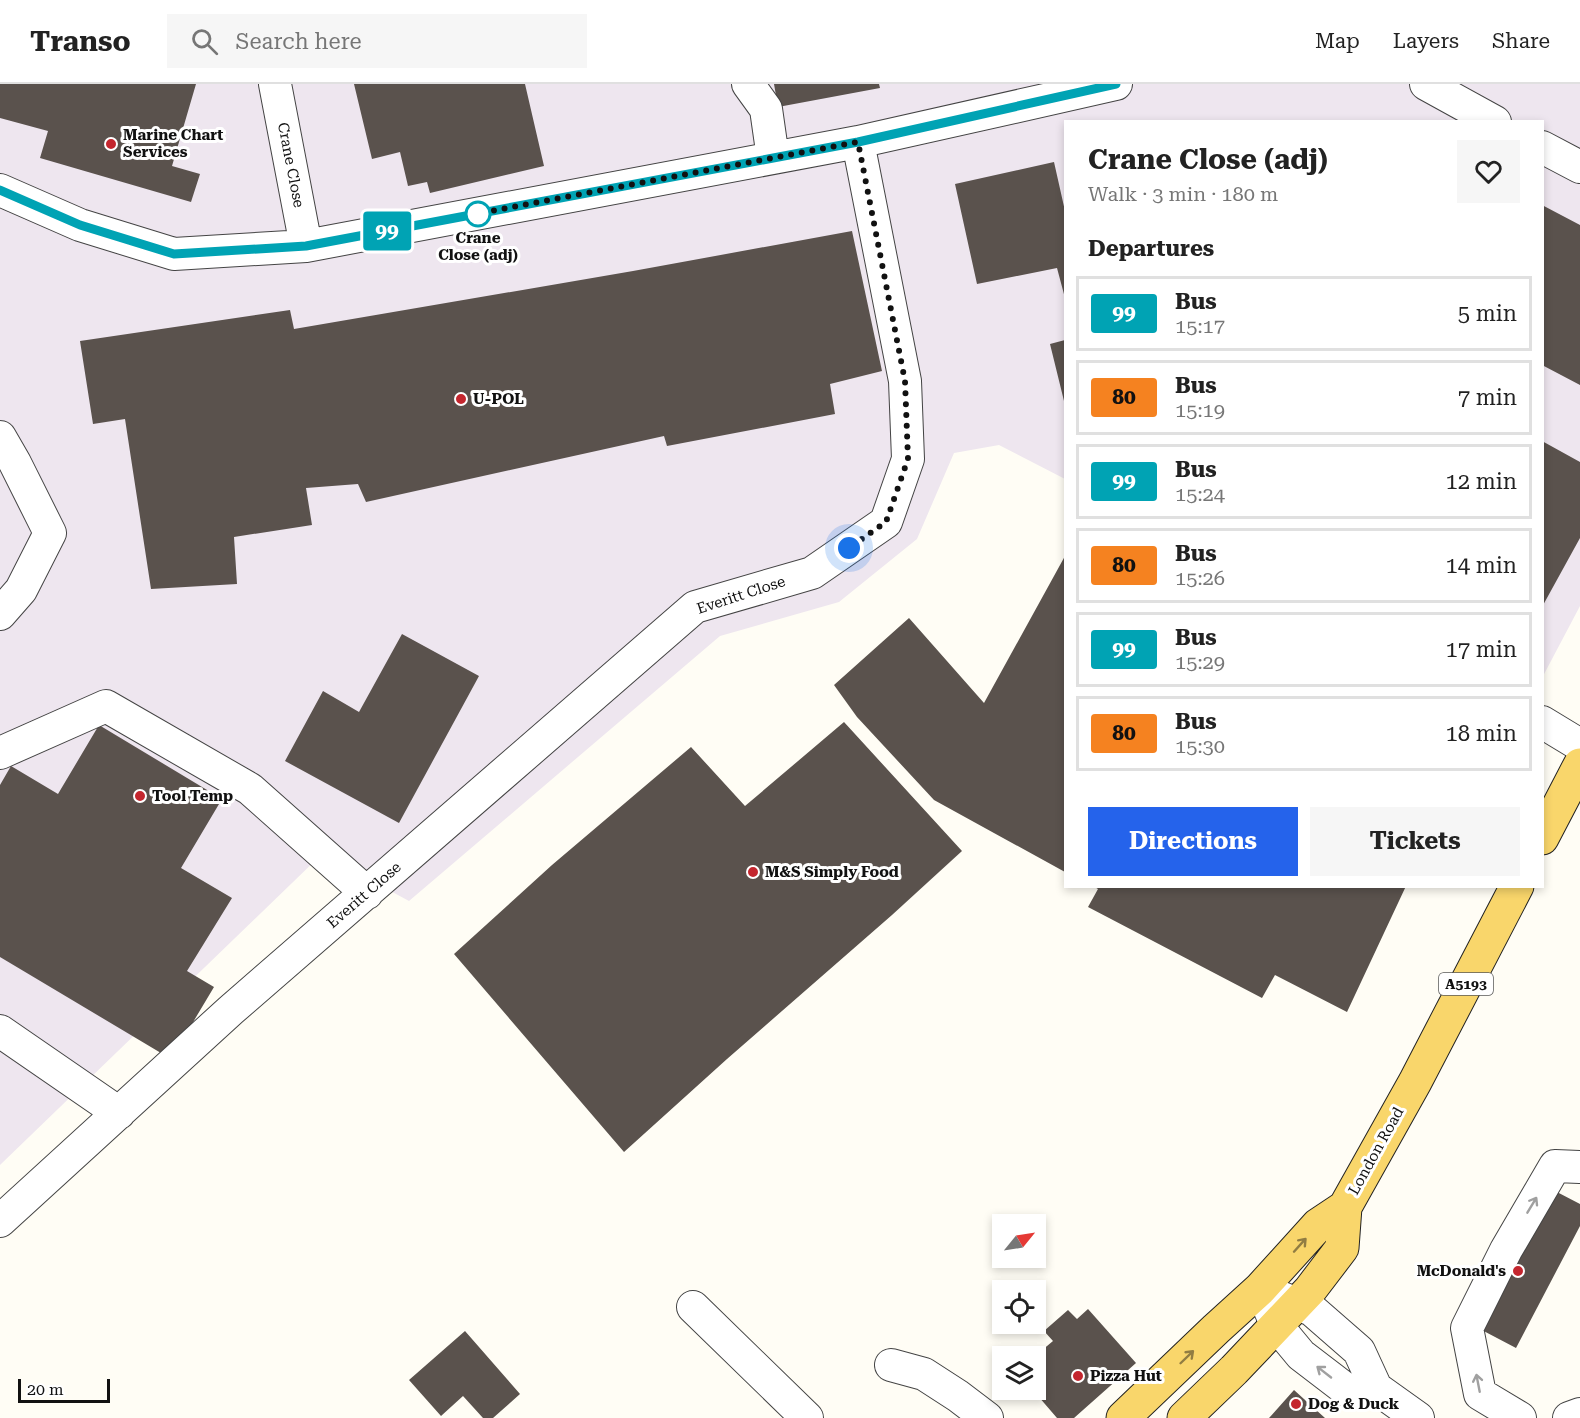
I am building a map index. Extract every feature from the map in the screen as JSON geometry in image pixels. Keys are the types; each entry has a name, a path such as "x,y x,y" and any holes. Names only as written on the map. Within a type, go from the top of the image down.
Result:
{"main road":[{"path":"1544,834 1580,765"},
{"name":"London Road","path":"1123,1418 1260,1288 1318,1225 1345,1207 1415,1082 1516,888"},
{"path":"1184,1418 1310,1290 1342,1248 1345,1207"}],"street":[{"name":"Crane Close","path":"275,84 306,246"},
{"path":"748,84 766,109 773,158"},
{"path":"1,192 80,225 174,254 306,246 858,142 1116,84"},
{"path":"1426,84 1491,120"},
{"name":"Everitt Close","path":"0,1221 231,1010 695,607 812,573 886,522 908,459 905,381 858,142"},
{"path":"1544,148 1580,167"},
{"path":"0,437 50,533 21,590 0,614"},
{"path":"0,753 106,706 250,789 367,893"},
{"path":"1544,723 1580,745"},
{"path":"0,1031 119,1113"},
{"path":"1520,1418 1480,1394 1467,1328 1506,1250 1555,1166 1580,1167"},
{"path":"1260,1288 1287,1314 1301,1355 1348,1391 1376,1388"},
{"path":"693,1308 807,1418"},
{"path":"1287,1314 1312,1310 1359,1351 1376,1388 1418,1418"},
{"path":"891,1365 924,1374 987,1418"},
{"path":"1569,1418 1580,1414"}],"shaded area":[{"path":"0,84 1580,84 1580,606 1544,674 1544,120 1064,120 1064,478 999,445 954,453 917,539 839,602 720,636 409,901 322,854 0,1165"}],"building":[{"name":"Marine Chart Services","path":"0,84 196,84 172,166 200,174 191,202 40,158 48,131 0,118"},
{"path":"354,84 525,84 544,166 430,193 427,182 408,186 400,152 372,159"},
{"path":"774,84 879,84 880,88 778,107"},
{"path":"1054,162 1064,207 1064,294 1057,268 977,284 955,184"},
{"path":"1544,206 1580,225 1580,385 1544,366"},
{"name":"U-POL","path":"852,231 882,371 830,384 835,414 667,446 664,436 366,502 358,484 306,488 312,525 234,537 237,584 151,589 125,419 93,424 80,341 290,310 294,329"},
{"path":"1064,340 1064,401 1050,344"},
{"path":"1544,442 1580,462 1580,538 1544,603"},
{"path":"1064,558 1064,871 934,800 857,717 834,685 909,618 984,703"},
{"path":"402,634 479,676 399,823 285,761 323,691 359,712"},
{"path":"844,722 962,851 624,1152 454,954 552,865 691,747 745,806"},
{"path":"99,725 222,799 181,868 232,898 187,971 214,987 171,1059 0,957 0,785 11,766 58,794"},
{"path":"1096,888 1405,888 1347,1012 1275,975 1262,998 1088,907 1098,889"},
{"name":"McDonald's","path":"1530,1178 1580,1204 1580,1226 1516,1348 1457,1317"},
{"name":"Pizza Hut","path":"1088,1309 1136,1363 1074,1418 1057,1418 1041,1400 1046,1400 1046,1347 1053,1341 1046,1333 1046,1329 1068,1310 1077,1319"},
{"path":"465,1331 520,1394 493,1418 483,1418 463,1396 441,1416 409,1380"},
{"name":"Dog & Duck","path":"1294,1390 1325,1418 1269,1418"}],"bus line":[{"name":"99","path":"0,190 80,225 174,254 306,246 858,142 1116,84"}],"place":[{"name":"Marine Chart Services","path":"111,144"},
{"name":"Crane Close (adj)","path":"478,214"},
{"name":"U-POL","path":"461,399"},
{"name":"Tool Temp","path":"140,796"},
{"name":"M&S Simply Food","path":"753,872"},
{"name":"McDonald's","path":"1518,1271"},
{"name":"Pizza Hut","path":"1078,1376"},
{"name":"Dog & Duck","path":"1296,1404"}],"route":[{"path":"478,214 470,215 858,142 905,381 908,459 886,522 849,548"}]}
